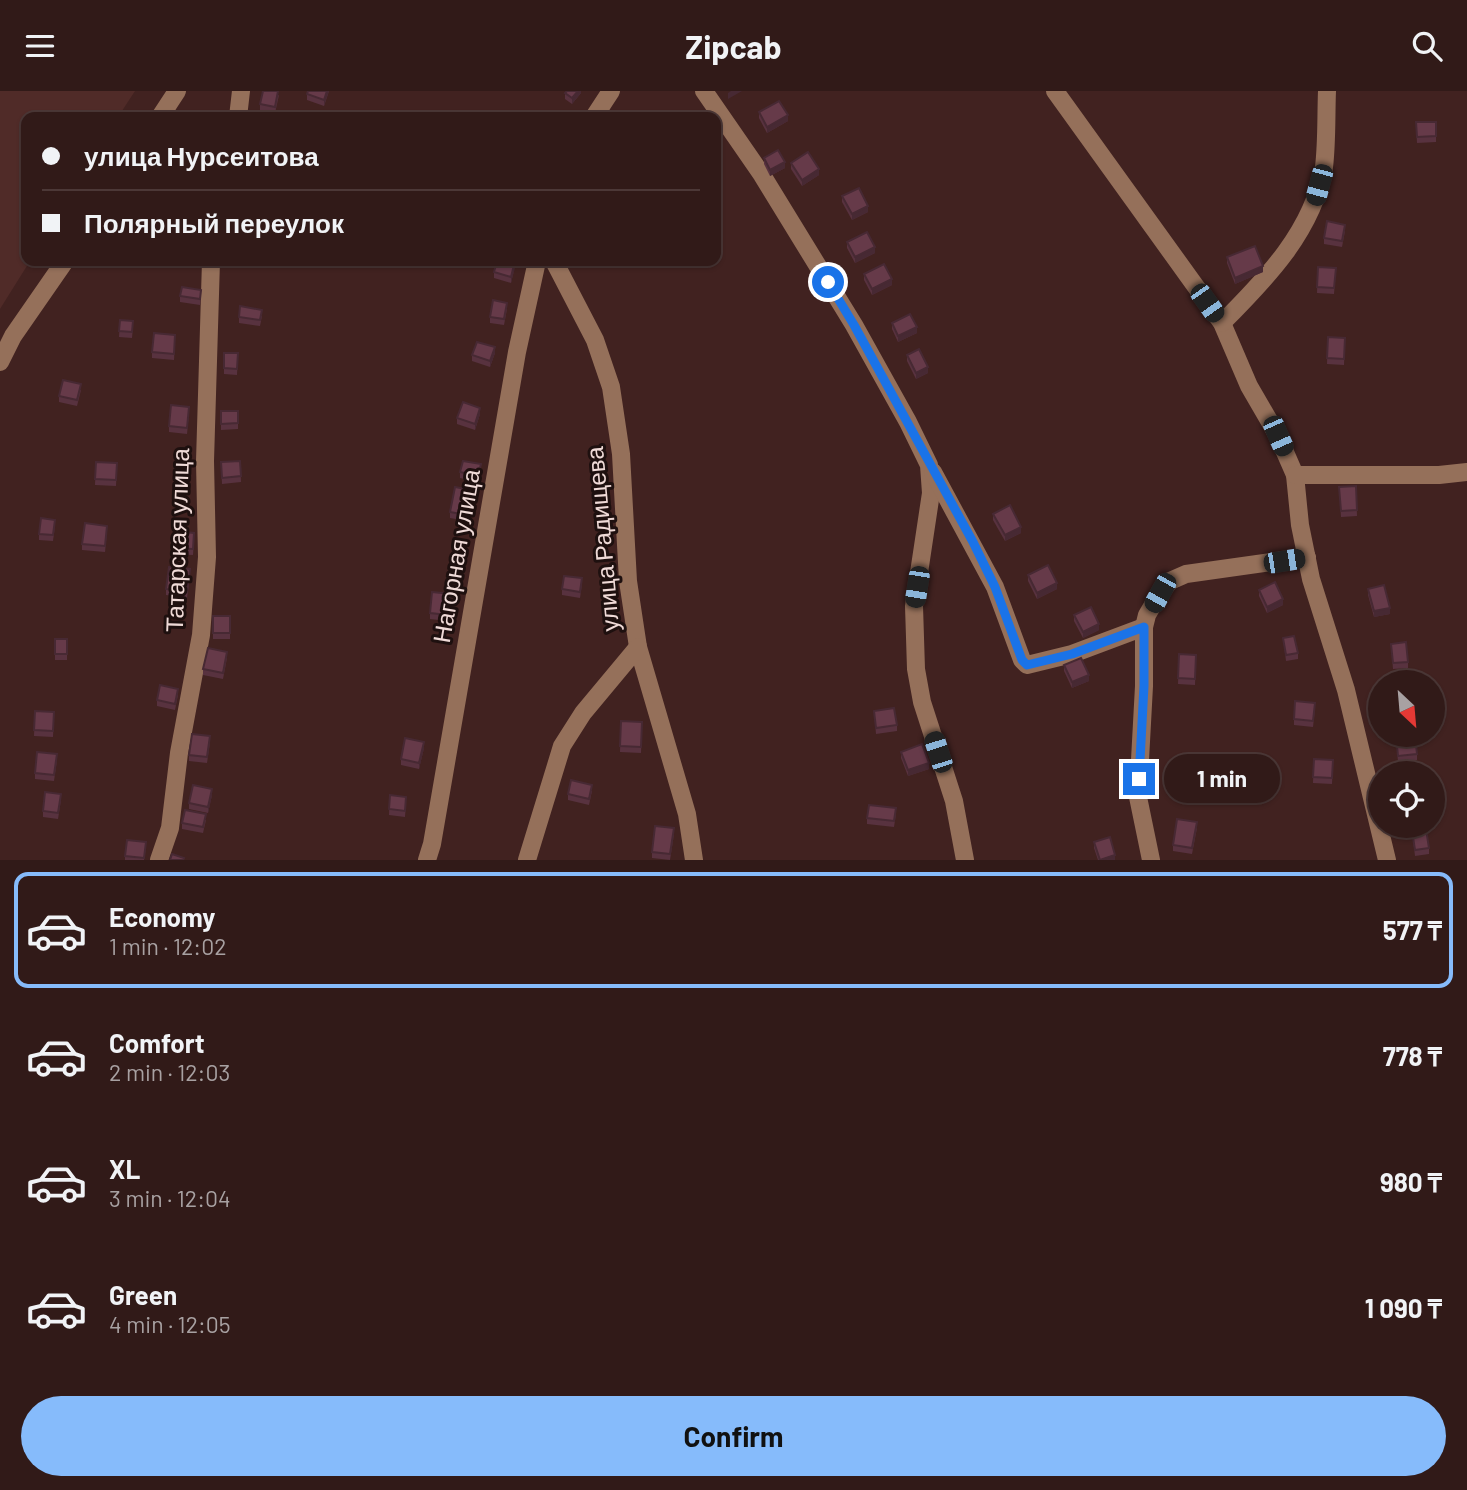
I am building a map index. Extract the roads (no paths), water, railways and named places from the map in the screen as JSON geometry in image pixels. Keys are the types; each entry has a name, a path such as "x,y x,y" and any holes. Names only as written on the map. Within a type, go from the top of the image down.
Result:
{"street":[{"path":"163,112 177,91"},
{"path":"239,112 241,91"},
{"path":"597,112 611,91"},
{"path":"704,91 718,112"},
{"path":"1055,91 1222,323 1249,386 1278,436 1294,475 1311,579 1346,690 1387,860"},
{"path":"1222,323 1270,273 1296,238 1314,202 1324,167 1327,91"},
{"path":"721,116 762,175 854,325 908,422 995,587 1022,660 1027,665 1072,654 1144,627"},
{"path":"0,362 13,337 62,266"},
{"name":"Татарская улица","path":"159,860 170,828 179,753 201,635 206,557 205,461 211,266"},
{"name":"Нагорная улица","path":"427,860 441,794 517,352 536,266"},
{"name":"улица Радищева","path":"557,266 595,340 611,387 621,454 628,580 638,647 687,814 694,860"},
{"path":"929,465 931,493 914,606 916,669 922,702 954,801 965,860"},
{"path":"1294,475 1439,475 1467,472"},
{"path":"1151,860 1138,797 1144,627 1147,615 1170,580 1186,574 1307,557"},
{"path":"527,860 562,746 583,713 638,647"}]}
